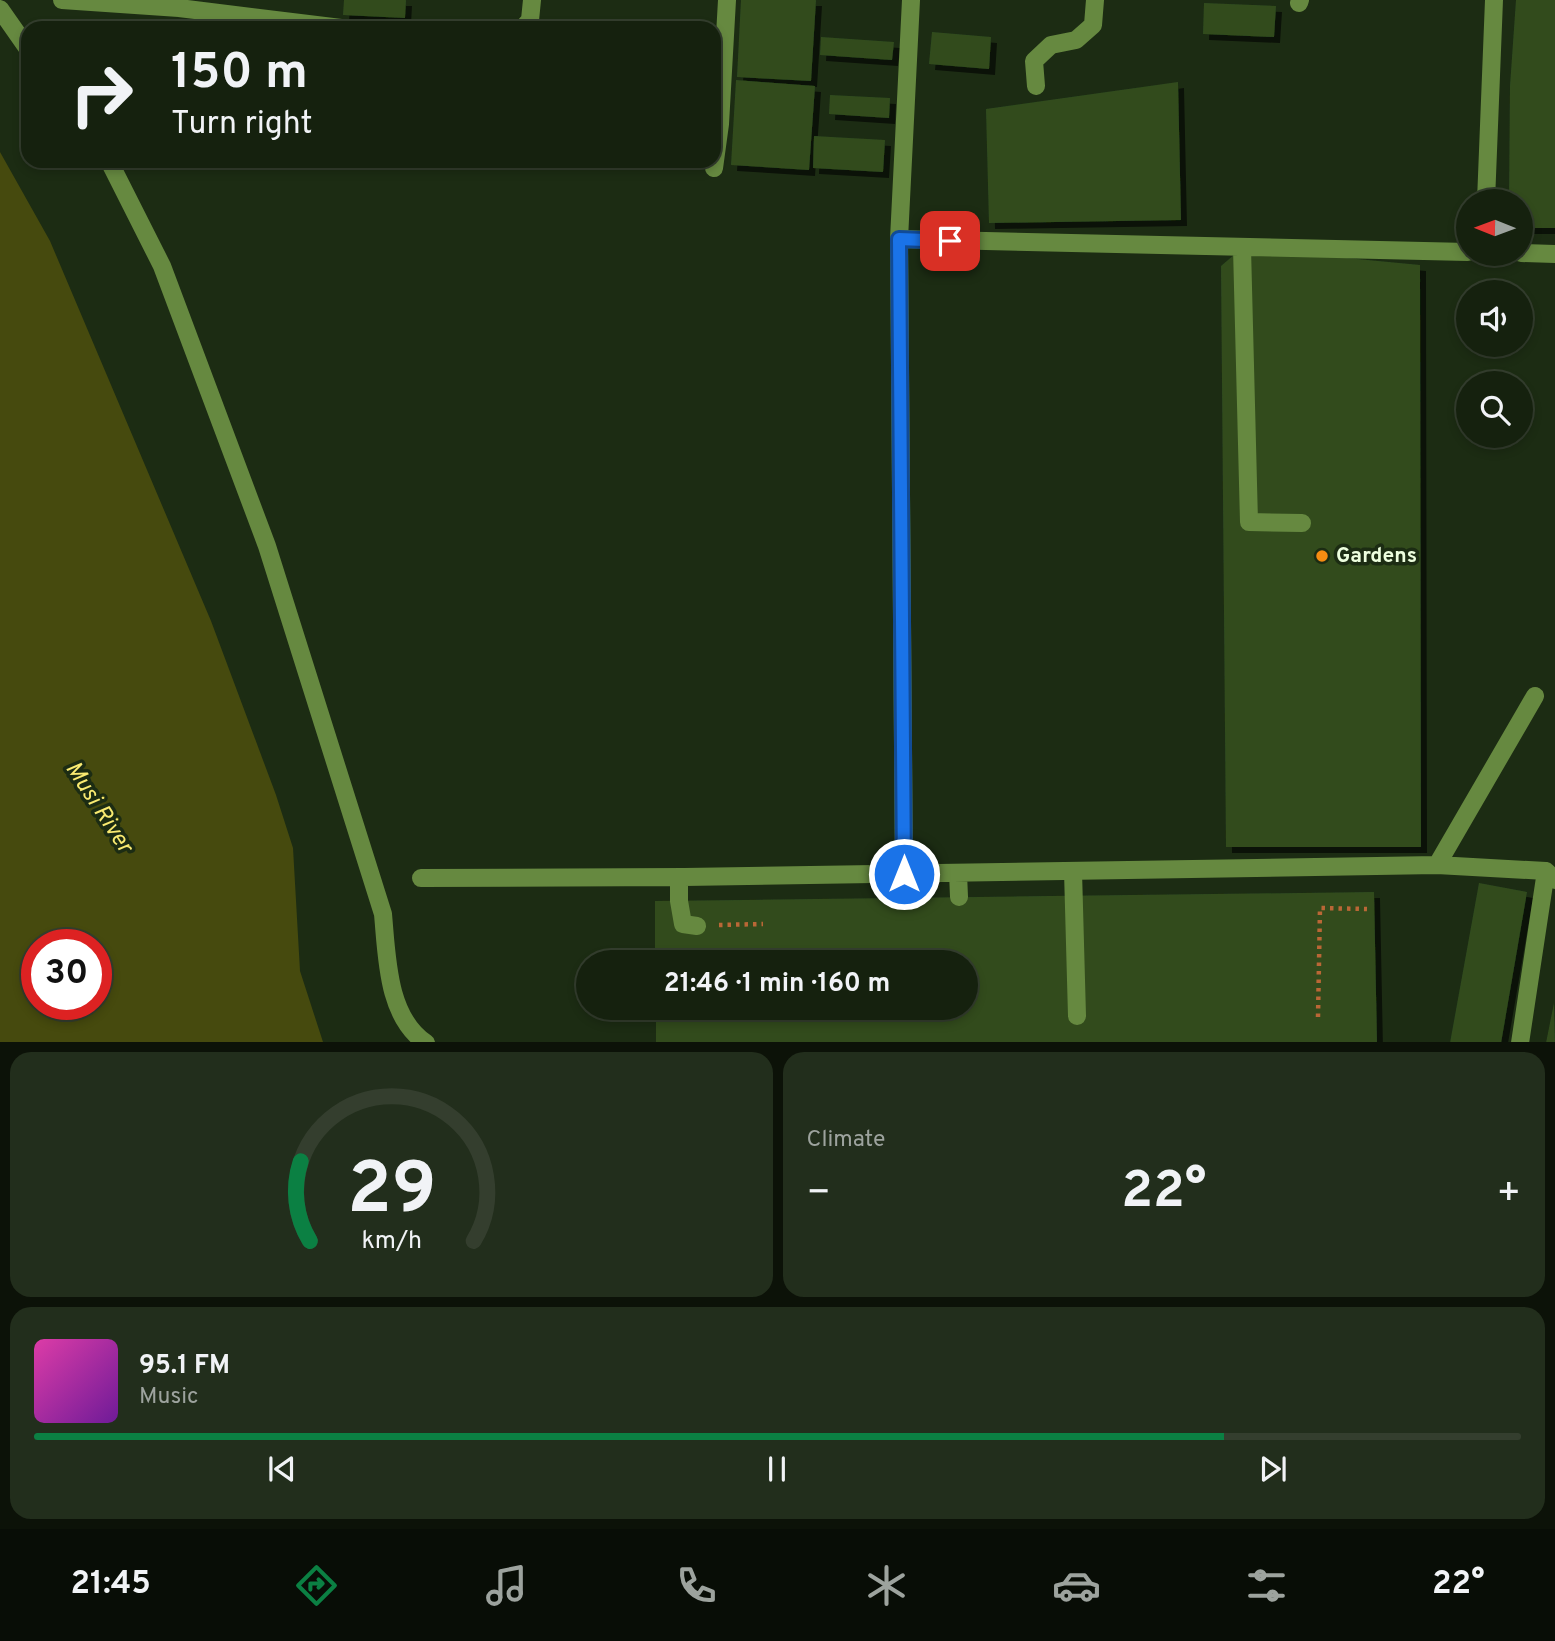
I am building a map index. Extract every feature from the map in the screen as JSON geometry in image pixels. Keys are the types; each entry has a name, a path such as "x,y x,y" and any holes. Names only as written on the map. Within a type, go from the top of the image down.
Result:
{"street":[{"path":"62,0 179,8 284,21"},
{"path":"529,21 532,0"},
{"path":"721,106 727,0"},
{"path":"904,874 899,239 911,0"},
{"path":"1036,86 1034,61 1051,45 1076,40 1093,25 1095,0"},
{"path":"1486,189 1494,0"},
{"path":"0,9 21,39"},
{"path":"113,168 162,266 267,546 383,914 388,967 400,1013 426,1042"},
{"path":"899,239 1456,251"},
{"path":"1242,248 1249,522 1302,523"},
{"path":"1533,253 1555,254"},
{"path":"1437,865 1535,696"},
{"path":"421,878 679,877 1437,865 1550,876 1520,1042"},
{"path":"1073,871 1077,1016"},
{"path":"958,873 959,897"},
{"path":"679,877 683,924 697,926"}],"path":[{"path":"1318,1017 1320,908 1367,909"},
{"path":"697,926 763,924"}],"water":[{"name":"Musi River","path":"0,152 50,241 211,621 276,795 293,848 300,971 323,1042 0,1042"}],"building":[{"path":"344,0 406,0 405,18 343,15"},
{"path":"741,0 816,0 811,81 737,77"},
{"path":"1516,0 1555,0 1555,228 1533,228 1533,189 1509,189 1510,86"},
{"path":"1204,3 1276,6 1274,37 1203,34"},
{"path":"932,32 991,37 989,69 929,64"},
{"path":"821,37 894,42 892,60 820,55"},
{"path":"736,80 815,86 809,170 731,165"},
{"path":"1178,82 1181,220 989,223 986,109"},
{"path":"830,95 890,98 889,118 829,114"},
{"path":"814,136 885,140 883,172 813,168"},
{"name":"Gardens","path":"1242,248 1420,265 1421,847 1226,847 1221,266"},
{"path":"1479,883 1527,892 1501,1042 1450,1042"},
{"path":"1374,892 1377,1042 656,1042 656,1020 978,1020 978,950 655,950 655,901"},
{"path":"1554,1003 1555,1042 1546,1042"}],"place":[{"name":"Gardens","path":"1322,556"}],"route":[{"path":"904,874 899,239 950,241"}]}
